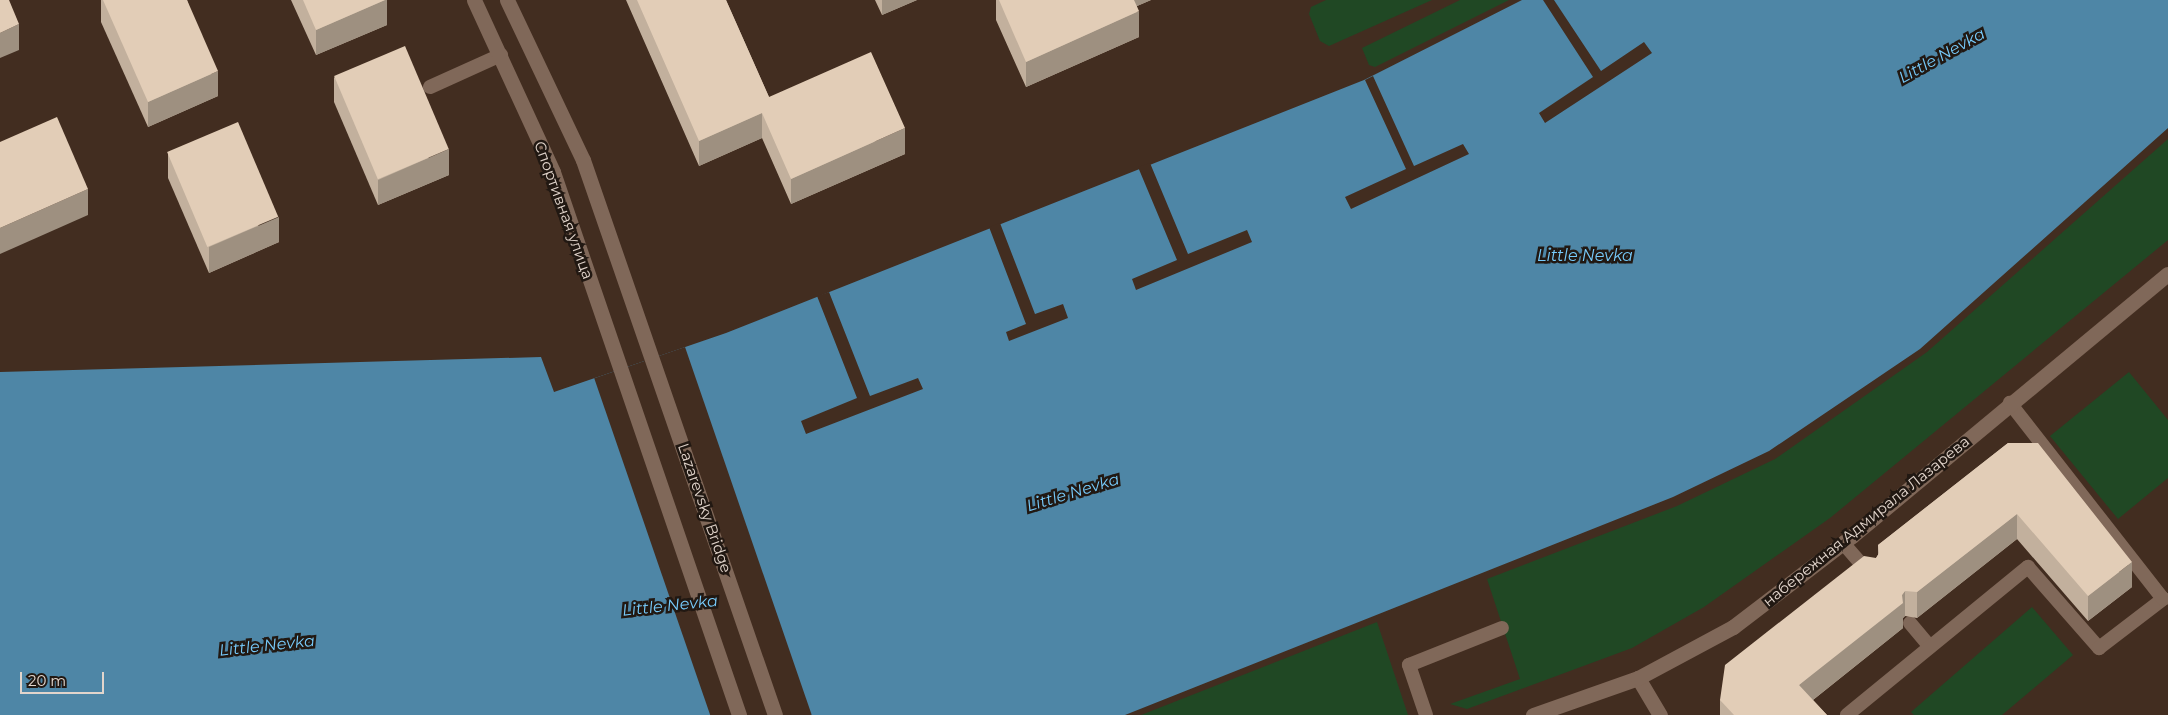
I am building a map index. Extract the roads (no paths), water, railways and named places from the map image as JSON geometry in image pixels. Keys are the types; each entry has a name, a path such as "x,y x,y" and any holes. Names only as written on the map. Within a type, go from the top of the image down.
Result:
{"street":[{"name":"Спортивная улица","path":"474,0 501,55 553,172 739,715"},
{"name":"Lazarevsky Bridge","path":"507,0 583,160 654,358 775,715"},
{"name":"набережная Адмирала Лазарева","path":"1533,715 1638,678 1733,627 1842,543 2168,274"},
{"path":"1638,678 1660,715"}],"lane":[{"path":"430,87 501,55"},
{"path":"1846,715 2028,567 2099,648 2163,599 2010,403"},
{"path":"1842,543 1871,576"},
{"path":"1910,623 1930,647"},
{"path":"1426,715 1409,665 1502,628"}],"water":[{"name":"Little Nevka","path":"1522,0 2168,0 2168,128 1920,349 1769,451 1673,497 1125,715 0,715 0,372 541,357 554,392 726,333 1364,80"}]}
